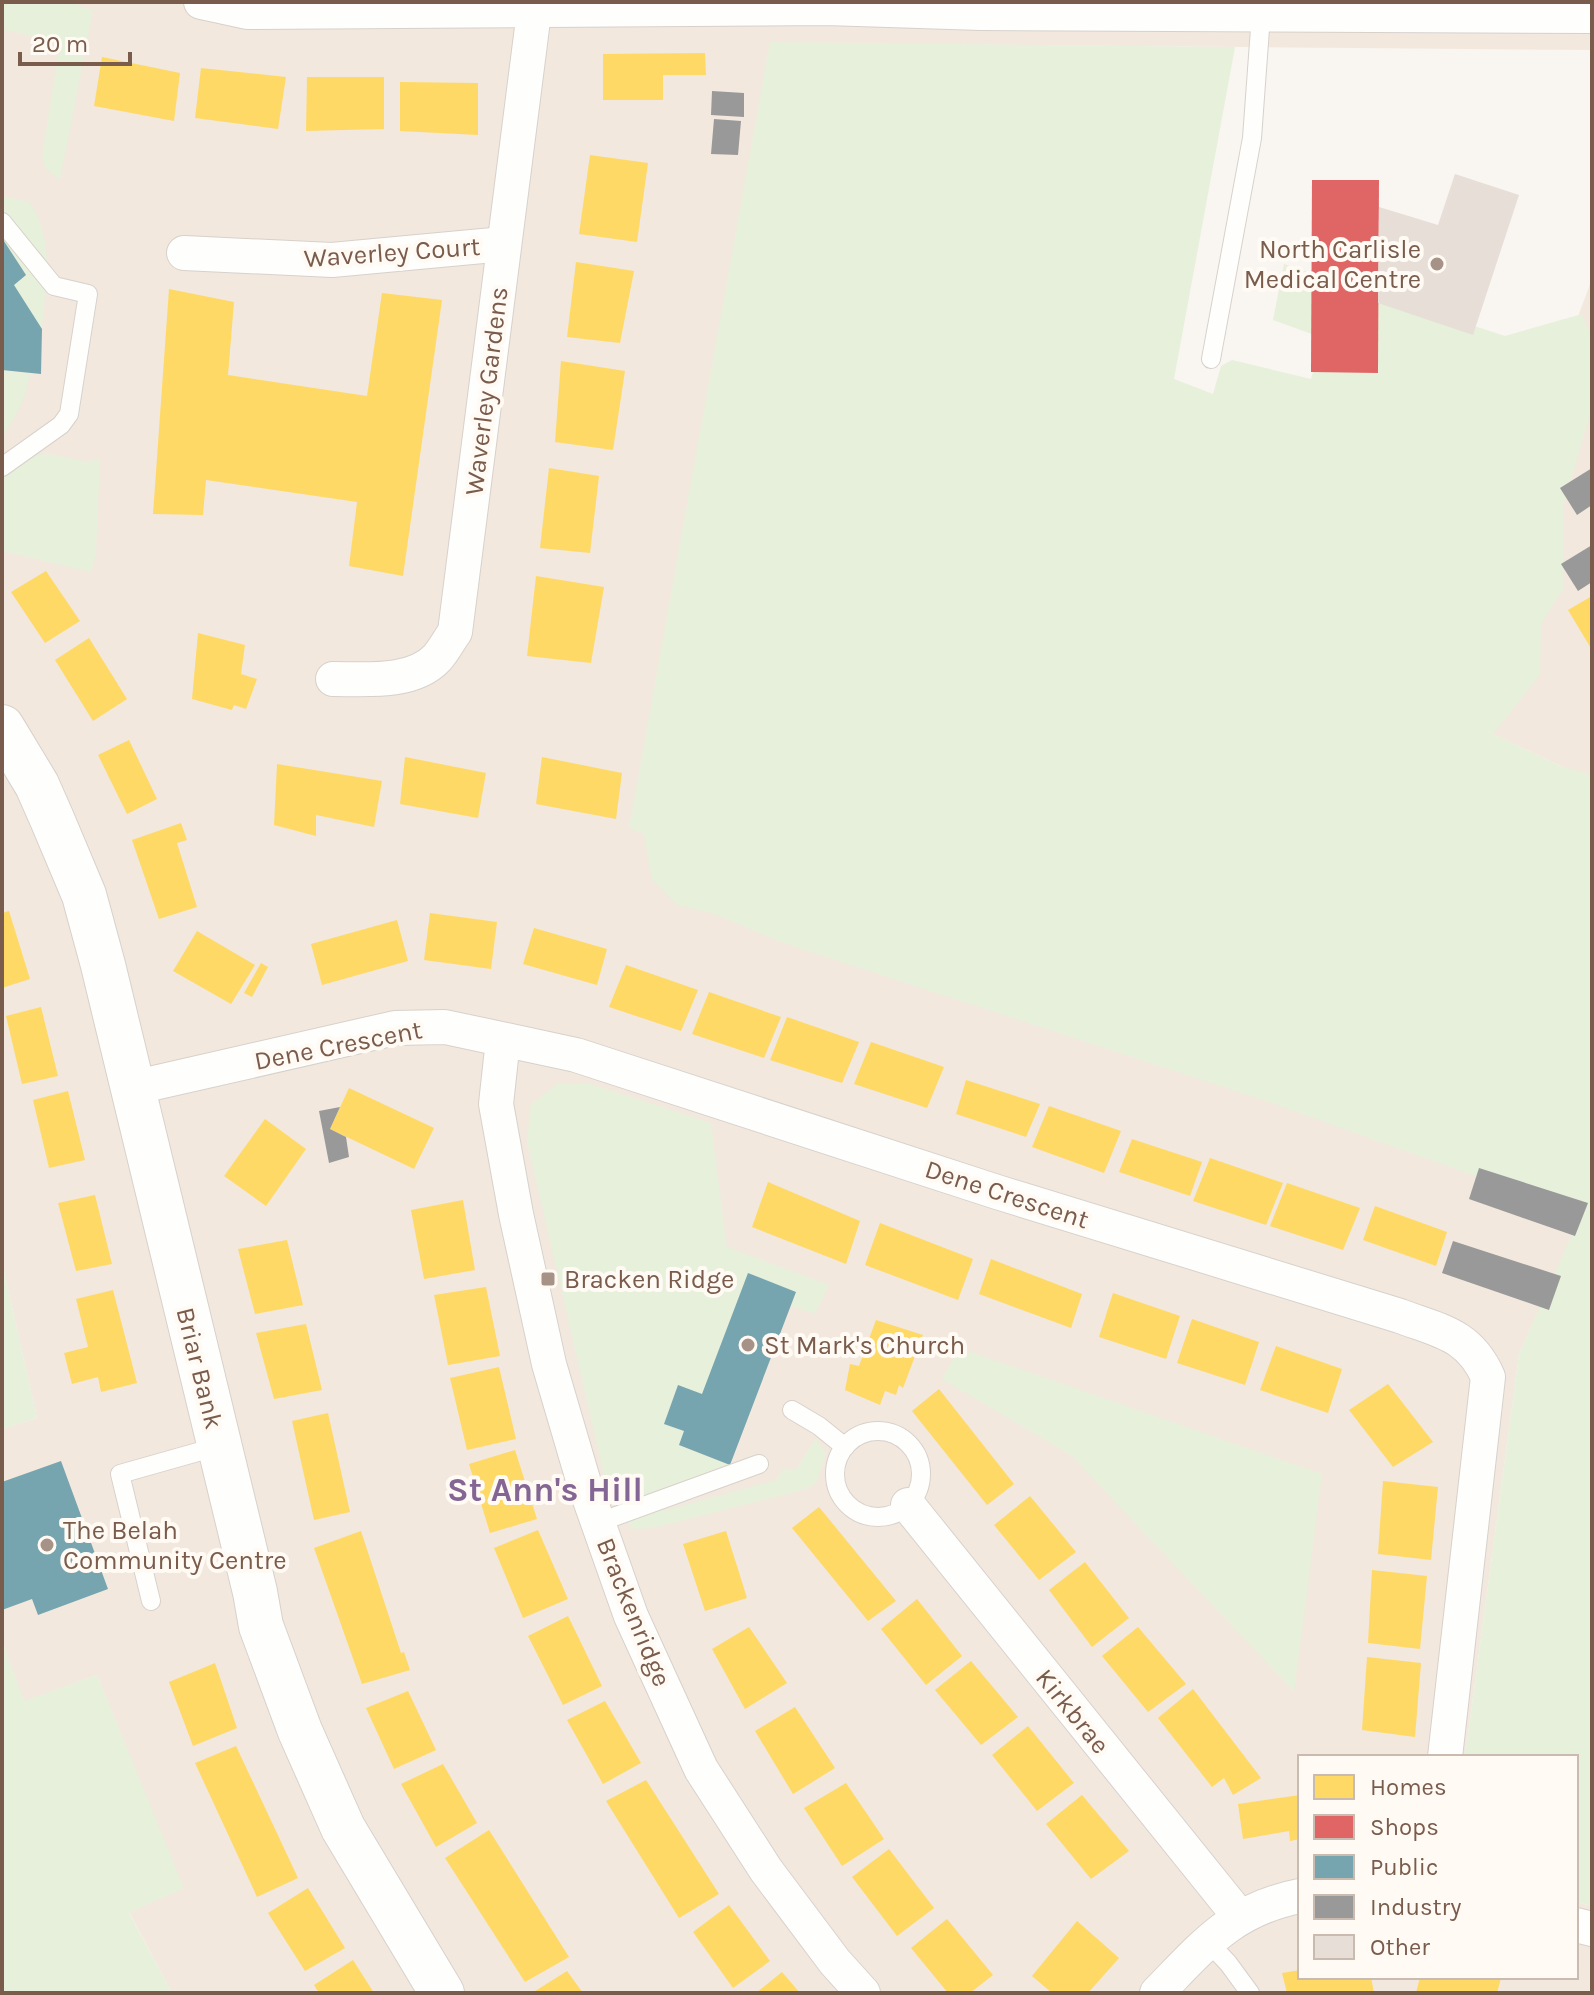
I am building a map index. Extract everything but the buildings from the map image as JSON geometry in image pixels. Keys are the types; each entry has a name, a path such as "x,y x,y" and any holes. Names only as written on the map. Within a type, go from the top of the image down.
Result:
{"street":[{"path":"201,2 247,12 534,12 826,5 981,13 1592,16"},
{"name":"Waverley Gardens","path":"333,679 380,678 416,672 435,660 455,632 534,12"},
{"name":"Waverley Court","path":"184,253 332,260 504,244"},
{"name":"Briar Bank","path":"2,727 37,785 84,895 261,1626 300,1731 343,1828 442,1993"},
{"name":"Dene Crescent","path":"132,1088 395,1028 445,1027 576,1055 997,1192 1400,1316 1458,1338 1479,1357 1488,1377 1445,1755"},
{"name":"Brackenridge","path":"503,1040 496,1104 549,1364 597,1523 631,1616 701,1769 766,1870 835,1962 863,1993"},
{"name":"Kirkbrae","path":"908,1505 1239,1916"},
{"path":"1157,1993 1207,1941 1239,1916 1285,1898 1298,1896"}],"lane":[{"path":"1211,359 1252,138 1261,15"},
{"path":"2,222 54,286 88,294 69,414 61,425 2,467"},
{"path":"792,1410 845,1447"},
{"path":"875,1431 904,1439 920,1464 921,1479 908,1505 883,1517 857,1512 846,1504 835,1479 835,1466 845,1447 861,1434 875,1431"},
{"path":"151,1601 120,1474 219,1446"},
{"path":"597,1523 759,1464"},
{"path":"1207,1941 1250,1993"}],"shaded area":[{"path":"2,2 1592,2 1592,50 771,43 1592,1193 1519,1354 1465,1755 1298,1755 1298,1979 1578,1979 1578,1902 1592,1906 1592,1993 172,1993 129,1912 183,1888 97,1675 24,1702 2,1640 2,1429 37,1418 2,1262"},
{"path":"1592,279 1592,781 1465,721 1570,338"}],"green space":[{"path":"2,2 69,2 93,11 60,180 46,169 42,155 57,46 51,41 2,29"},
{"path":"770,42 1235,47 1174,379 1213,394 1221,366 1232,360 1311,379 1323,338 1273,320 1284,264 1505,336 1582,314 1592,338 1592,407 1563,507 1563,589 1541,624 1540,675 1493,734 1560,766 1592,775 1592,1906 1578,1902 1578,1755 1465,1755 1519,1354 1581,1214 1266,1101 781,942 715,914 677,905 652,879 644,834 629,828"},
{"path":"2,196 29,202 43,231 47,264 42,329 14,285 26,275 2,238"},
{"path":"2,370 30,373 20,407 2,438"},
{"path":"48,454 88,462 100,458 96,554 91,572 2,551 2,467 30,455"},
{"path":"557,1084 591,1084 711,1123 727,1247 829,1285 815,1314 791,1306 796,1292 748,1274 702,1394 678,1385 664,1423 684,1431 679,1445 730,1465 659,1503 663,1511 776,1480 783,1469 796,1469 816,1438 826,1453 817,1482 806,1489 653,1528 632,1529 607,1488 527,1141 531,1104"},
{"path":"2,1262 37,1418 2,1429"},
{"path":"959,1348 1322,1474 1294,1692 1072,1456 942,1379"},
{"path":"2,1640 24,1701 97,1675 184,1888 129,1913 172,1993 2,1993"}],"place":[{"name":"North Carlisle Medical Centre","path":"1437,264"},
{"name":"Bracken Ridge","path":"548,1279"},
{"name":"St Mark's Church","path":"748,1345"},
{"name":"The Belah Community Centre","path":"47,1545"}],"district":[{"name":"St Ann's Hill","path":"545,1489"}]}
